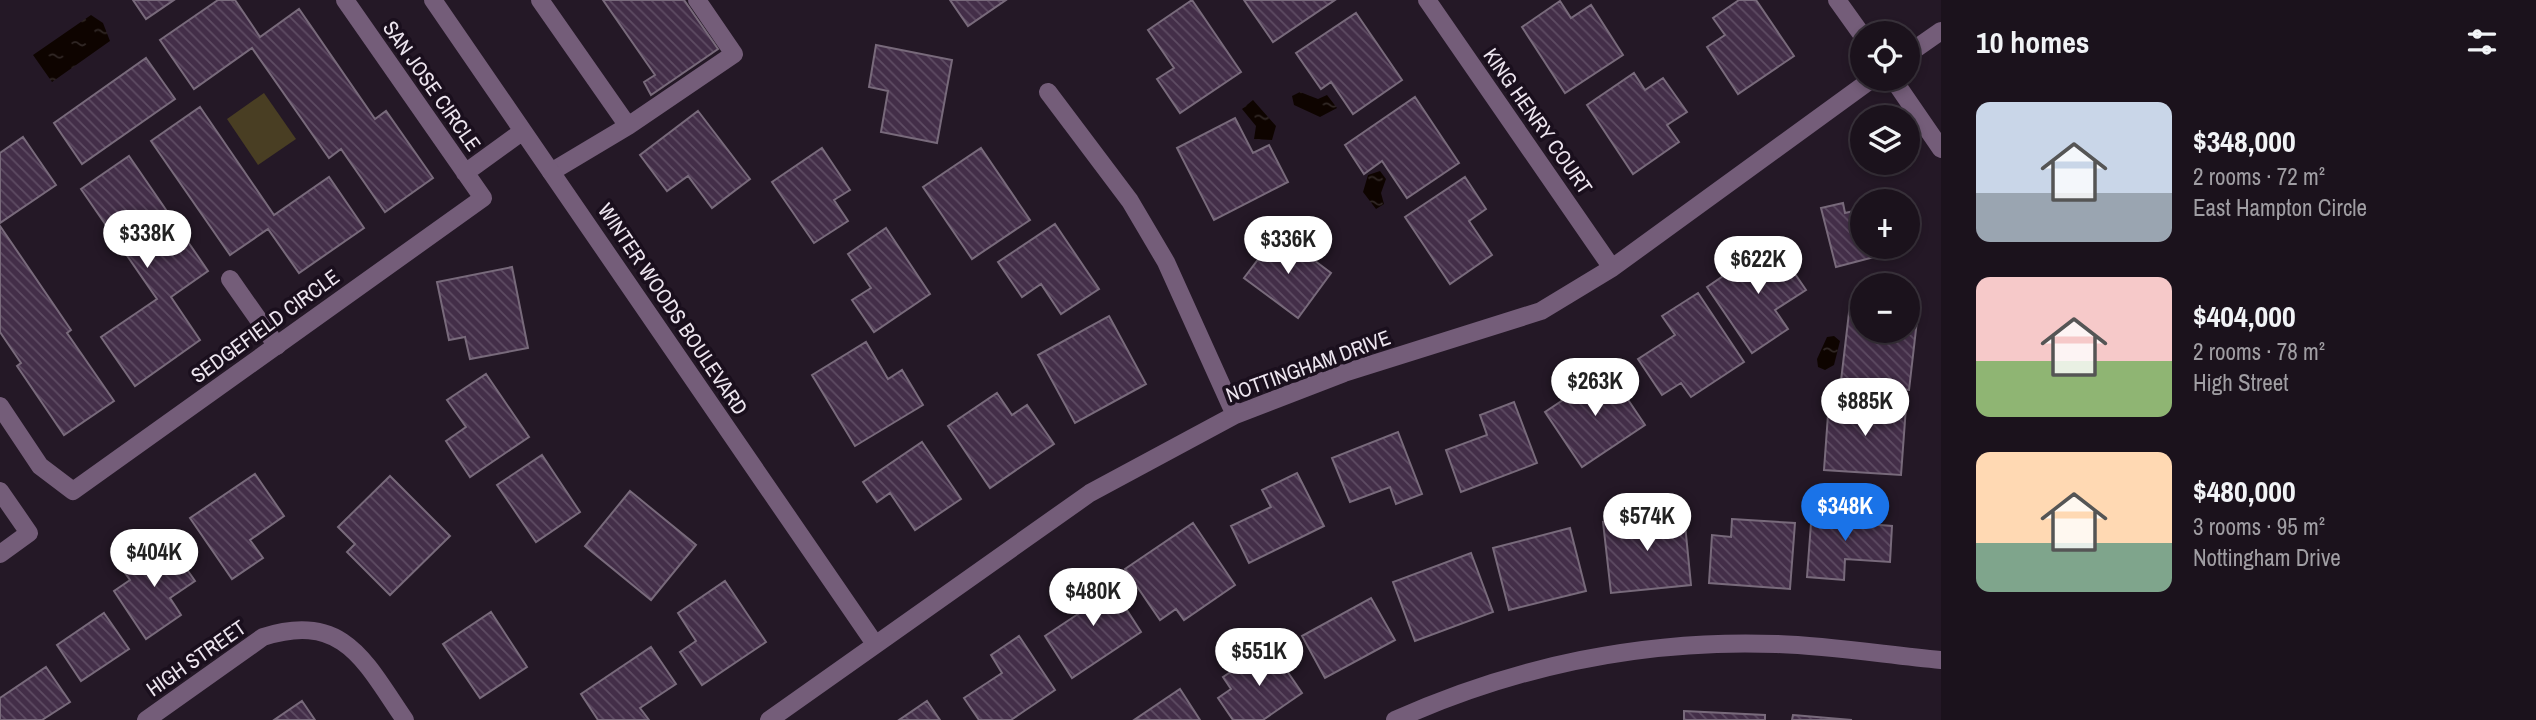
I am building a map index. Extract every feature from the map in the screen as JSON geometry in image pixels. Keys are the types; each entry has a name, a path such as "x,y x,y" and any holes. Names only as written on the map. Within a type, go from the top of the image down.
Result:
{"street":[{"name":"SAN JOSE CIRCLE","path":"345,0 483,198"},
{"name":"WINTER WOODS BOULEVARD","path":"433,0 875,644"},
{"path":"540,0 628,126"},
{"path":"551,172 628,126 734,54 697,0"},
{"name":"KING HENRY COURT","path":"1427,0 1612,268"},
{"path":"1837,0 1852,21"},
{"path":"1920,46 1941,31"},
{"name":"NOTTINGHAM DRIVE","path":"769,720 1090,493 1235,415 1343,373 1541,311 1612,268 1855,91"},
{"path":"1901,91 1941,149"},
{"path":"1048,92 1130,201 1154,242 1235,415"},
{"path":"465,173 523,131"},
{"name":"SEDGEFIELD CIRCLE","path":"0,406 40,466 73,491 483,198"},
{"path":"230,279 277,345"},
{"path":"0,491 29,533 0,554"},
{"name":"HIGH STREET","path":"146,720 263,637 285,630 313,628 341,640 362,658 405,720"},
{"path":"1395,720 1508,676 1595,656 1677,646 1777,644 1941,660"}],"shaded area":[{"path":"264,93 296,139 258,165 227,119"}],"water":[{"path":"91,15 103,23 110,41 52,82 33,55"},
{"path":"1300,92 1318,99 1327,95 1337,108 1320,117 1294,105 1292,96"},
{"path":"1253,100 1276,126 1272,140 1254,139 1256,126 1242,109"},
{"path":"1380,171 1386,179 1381,193 1384,204 1376,209 1363,192 1368,175"},
{"path":"1290,220 1310,230 1319,247 1304,248 1274,227 1282,221"},
{"path":"1834,336 1840,341 1834,365 1825,370 1818,367 1817,359 1827,337"}],"building":[{"path":"133,0 174,0 146,19"},
{"path":"218,0 235,0 260,37 299,9 375,119 386,111 433,178 385,212 341,149 329,158 252,48 194,89 160,40"},
{"path":"603,0 684,0 718,49 651,95 644,82 655,75"},
{"path":"950,0 1006,0 968,26"},
{"path":"1192,0 1241,72 1180,113 1157,79 1174,68 1148,30"},
{"path":"1244,0 1335,0 1273,42"},
{"path":"1739,0 1756,0 1794,56 1738,94 1707,47 1725,35 1713,18"},
{"path":"1560,1 1571,18 1591,5 1623,55 1565,93 1522,27"},
{"path":"1356,13 1402,80 1353,114 1331,82 1321,89 1296,53"},
{"path":"876,45 952,60 937,143 881,132 888,91 869,87"},
{"path":"146,58 175,99 82,164 54,123"},
{"path":"1634,73 1645,90 1663,78 1687,112 1667,125 1679,142 1633,174 1587,105"},
{"path":"1415,97 1459,163 1407,198 1382,161 1364,174 1345,145"},
{"path":"200,107 274,215 329,177 364,228 299,273 268,229 230,255 151,141"},
{"path":"698,111 750,179 712,208 688,176 667,191 640,155"},
{"path":"1235,118 1253,153 1269,145 1288,182 1214,220 1177,148"},
{"path":"23,137 56,185 0,223 0,153"},
{"path":"822,148 850,190 834,200 848,221 814,243 772,182"},
{"path":"981,148 1030,220 972,259 923,187"},
{"path":"129,156 208,271 171,297 200,340 135,386 101,337 157,299 81,189"},
{"path":"1465,177 1486,209 1469,221 1492,255 1450,284 1405,217"},
{"path":"1843,203 1845,213 1850,212 1850,259 1867,259 1836,267 1821,208"},
{"path":"1055,224 1099,289 1061,314 1041,284 1022,297 998,262"},
{"path":"0,226 71,330 67,333 114,401 64,435 17,366 21,363 0,332"},
{"path":"886,228 930,294 874,332 852,300 871,288 848,254"},
{"path":"1278,233 1331,273 1298,318 1244,278"},
{"path":"1773,242 1806,290 1775,310 1788,329 1752,353 1707,287"},
{"path":"512,267 528,348 470,359 465,337 449,340 437,282"},
{"path":"1698,293 1744,362 1691,397 1681,383 1662,395 1638,359 1675,335 1662,316"},
{"path":"1850,304 1850,343 1914,343 1909,390 1841,381"},
{"path":"1109,316 1146,384 1075,423 1038,355"},
{"path":"866,342 888,379 902,370 923,405 855,446 812,375"},
{"path":"1608,370 1645,425 1582,467 1545,412"},
{"path":"486,374 529,437 470,477 446,441 466,427 447,400"},
{"path":"997,393 1012,415 1027,405 1054,444 990,488 948,426"},
{"path":"1829,401 1906,407 1901,475 1824,470"},
{"path":"1514,402 1537,463 1461,492 1446,450 1487,435 1480,415"},
{"path":"1398,432 1422,494 1396,504 1390,487 1350,502 1332,458"},
{"path":"922,442 961,499 915,530 890,493 877,502 863,482"},
{"path":"542,455 580,512 536,542 497,485"},
{"path":"1297,473 1324,526 1249,563 1231,526 1271,507 1262,490"},
{"path":"255,474 284,516 250,540 263,558 232,579 190,518"},
{"path":"390,476 450,536 390,595 347,552 355,544 338,527"},
{"path":"630,491 696,545 651,600 585,546"},
{"path":"1812,510 1868,514 1868,524 1892,526 1890,562 1845,559 1844,580 1807,577"},
{"path":"1684,514 1691,585 1611,593 1603,522"},
{"path":"1732,519 1795,523 1790,589 1709,583 1712,535 1731,537"},
{"path":"1193,523 1235,585 1184,620 1176,609 1160,620 1125,569"},
{"path":"1570,528 1586,591 1509,610 1493,548"},
{"path":"167,541 195,581 170,598 181,615 146,639 114,591 130,580 123,570"},
{"path":"1471,553 1493,612 1415,641 1393,582"},
{"path":"1105,576 1141,632 1072,678 1045,636 1078,614 1069,601"},
{"path":"725,581 766,642 702,685 680,652 696,641 678,613"},
{"path":"1371,598 1395,640 1325,678 1302,636"},
{"path":"491,612 527,667 480,698 443,644"},
{"path":"104,613 129,649 81,681 57,645"},
{"path":"1019,636 1055,690 1011,720 979,720 964,698 1002,673 991,655"},
{"path":"1270,646 1302,693 1263,720 1233,720 1218,698 1231,689 1223,677"},
{"path":"651,647 676,684 640,708 649,720 598,720 581,694"},
{"path":"46,667 70,702 42,720 0,720 0,698"},
{"path":"1180,689 1200,720 1134,720"},
{"path":"302,701 315,720 274,720"},
{"path":"927,701 940,720 899,720"},
{"path":"1684,711 1765,715 1765,720 1684,720"},
{"path":"1793,715 1852,720 1792,720"}]}
